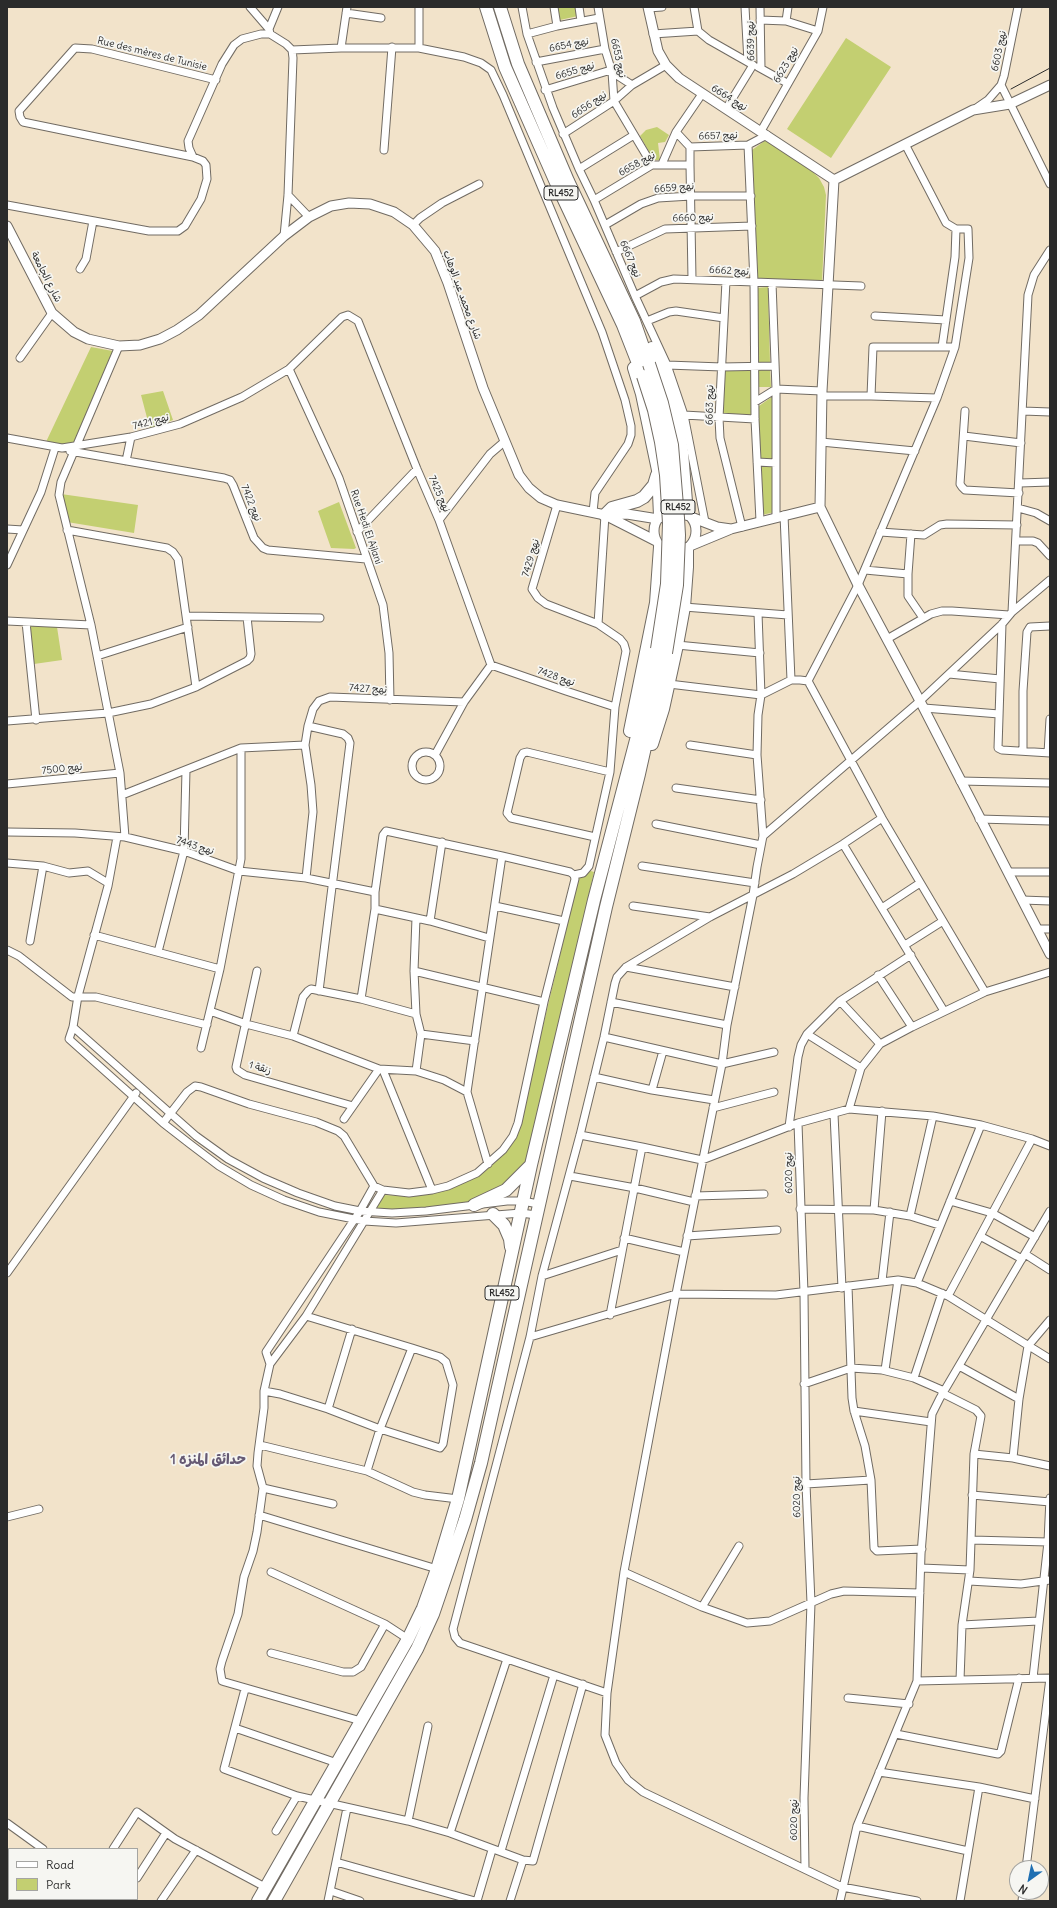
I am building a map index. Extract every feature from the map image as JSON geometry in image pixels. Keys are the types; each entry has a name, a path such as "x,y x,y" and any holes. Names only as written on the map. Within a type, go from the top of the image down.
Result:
{"highway":[{"name":"RL452","path":"258,1901 408,1639 423,1608 437,1569 458,1499 510,1254 531,1165 633,773 677,585 679,529 672,445 662,403 649,364 558,187 505,67 486,7"},
{"name":"RL452","path":"500,7 521,71 629,323 654,410 666,475 668,515 667,584 662,651"},
{"path":"629,323 625,342 642,394 658,470 659,518"},
{"path":"629,323 649,342 655,355 672,408 682,452 689,516"},
{"path":"605,515 612,508 637,501 644,497 654,485 658,470"},
{"path":"633,773 627,746 656,604 658,544"},
{"path":"633,773 648,755 657,730 669,684 684,607 688,547"},
{"name":"RL452","path":"274,1901 417,1649 433,1614 449,1572 477,1476 606,907 633,773"},
{"path":"474,1205 506,1190 531,1165"},
{"path":"493,1214 499,1219 508,1232 511,1247 510,1254"}],"street":[{"path":"250,7 270,32 292,50 392,47 419,48 481,62 491,70 503,95 602,332 625,400 632,435 628,444 595,494 593,512"},
{"path":"270,32 278,7"},
{"path":"418,7 419,48"},
{"name":"نهج 6667","path":"522,7 527,34 545,90 578,169 594,200 635,296 667,364 684,415 705,522"},
{"path":"554,7 557,26"},
{"path":"579,7 581,21"},
{"name":"نهج 6653","path":"598,7 605,49 612,71 614,101 652,165"},
{"path":"648,8 662,7"},
{"path":"694,7 698,31 708,40 761,68"},
{"path":"726,109 750,63 745,7"},
{"name":"نهج 6639","path":"760,7 761,68 787,83"},
{"path":"786,21 788,7"},
{"name":"نهج 6623","path":"764,133 787,83 818,31 823,7"},
{"name":"نهج 6603","path":"973,110 988,100 1001,85 1018,7"},
{"name":"نهج 6664","path":"648,8 658,51 666,65 679,78 834,180"},
{"path":"341,48 346,9 381,18"},
{"path":"527,34 557,26 599,18"},
{"path":"760,20 786,21 818,31"},
{"path":"653,34 698,31"},
{"path":"7,205 149,231 178,231 185,226 201,199 207,179 206,165 193,157 189,148 190,134 225,59 234,45 242,39 252,35 270,32"},
{"path":"384,150 392,47"},
{"name":"Rue des mères de Tunisie","path":"193,157 23,122 19,111 74,48 83,48 216,80"},
{"name":"نهج 6654","path":"536,62 605,49"},
{"path":"284,236 288,195 294,70 292,50"},
{"name":"نهج 6656","path":"563,134 614,101 632,85 666,65"},
{"path":"612,71 632,85"},
{"name":"نهج 6655","path":"545,90 612,71"},
{"path":"1050,84 1010,104 973,110 834,180 822,393 820,507 858,585 922,704 979,819 1050,954"},
{"path":"1001,85 1050,184"},
{"name":"نهج 6658","path":"594,200 652,165 662,164 676,132 702,94"},
{"path":"676,132 690,147"},
{"name":"نهج 6657","path":"692,279 690,147 748,145 764,133"},
{"path":"578,169 634,135"},
{"path":"808,681 865,570 937,398 954,347 960,315 969,258 968,229 956,229 946,223 905,144"},
{"path":"748,145 754,282 755,419 760,521"},
{"path":"662,164 690,165"},
{"path":"413,225 420,218 442,203 479,184"},
{"path":"288,195 309,217"},
{"name":"نهج 6659","path":"604,225 650,200 691,196 751,196"},
{"name":"شارع محمد عبد الوهاب","path":"119,346 140,345 160,339 177,330 199,315 284,236 309,217 331,206 348,203 370,204 394,212 413,225 435,251 448,283 483,388 504,442 519,475 529,488 541,498 557,505 605,515"},
{"path":"80,269 86,259 93,221"},
{"name":"شارع الجامعة","path":"7,226 52,313 74,332 88,339 119,346"},
{"name":"نهج 6660","path":"616,252 665,229 752,226"},
{"path":"942,347 955,257 956,229"},
{"path":"1011,613 1017,541 1028,295 1034,275 1050,250"},
{"name":"نهج 6662","path":"635,296 668,280 692,279 827,286 861,286"},
{"name":"نهج 6663","path":"726,281 719,418 720,438 742,526"},
{"path":"772,283 776,389 776,463 788,615 791,680"},
{"path":"648,321 676,310 724,318"},
{"path":"20,358 52,313"},
{"name":"نهج 7425","path":"289,369 342,317 348,315 358,321 439,520 491,664"},
{"path":"875,316 947,317 960,315"},
{"path":"119,346 74,449 60,488 60,500 91,625 120,773 125,836"},
{"path":"871,396 873,347 954,347"},
{"path":"667,364 722,367 775,366"},
{"name":"نهج 7421","path":"74,449 131,437 180,424 242,397 289,369"},
{"name":"Rue Hedi El Ajlani","path":"289,369 339,478 383,605 389,653 390,700"},
{"path":"755,402 776,389 871,396 937,398"},
{"path":"966,411 960,484 965,490 1019,493"},
{"path":"1023,411 1050,412"},
{"path":"684,415 755,419"},
{"path":"964,436 1021,443"},
{"path":"126,461 131,437"},
{"path":"7,438 59,448 7,565"},
{"path":"439,520 490,454 504,442"},
{"path":"821,442 915,450"},
{"name":"نهج 7422","path":"59,448 74,449 126,461 230,480 254,538 268,550 366,559"},
{"path":"757,462 776,463"},
{"path":"357,532 417,469"},
{"path":"1020,483 1050,482"},
{"name":"نهج 7429","path":"557,505 532,589 538,598 546,604 598,624"},
{"path":"605,515 670,552 676,552 731,529 820,507"},
{"path":"1018,508 1044,516 1050,521"},
{"path":"658,544 654,533 654,525 659,518 673,510 705,522 731,529"},
{"path":"605,515 626,514 659,518"},
{"path":"361,999 375,909 375,892 383,835 386,831 502,856 570,872 574,875 587,871 610,772 615,706 626,651 624,644 620,639 598,624 605,515"},
{"path":"688,547 694,539 696,532 695,524 689,516"},
{"path":"880,532 927,534 940,525 947,524 1017,525"},
{"path":"7,529 23,530"},
{"path":"68,530 167,548 173,552 178,559 196,687"},
{"path":"911,534 908,596 923,618"},
{"path":"1017,541 1033,541 1038,543 1050,556"},
{"path":"865,570 908,574"},
{"path":"763,836 922,704 949,674 1002,624 1011,613 1050,580"},
{"path":"684,607 758,614 788,615"},
{"path":"887,639 923,618 942,611 952,610 1011,613"},
{"path":"758,614 762,695 758,716 757,755 763,836 754,895 727,1025 722,1064 687,1236 624,1572 607,1692 605,1735 616,1764 628,1780 643,1792 842,1887 917,1901"},
{"path":"186,616 320,618"},
{"path":"7,721 36,720 108,712 151,704 196,687 250,658 251,654 247,617"},
{"path":"7,621 91,625"},
{"path":"26,622 36,720"},
{"path":"1002,624 998,748 1002,750 1049,753 1050,719"},
{"path":"1023,752 1023,691 1027,632 1030,627 1050,626"},
{"path":"97,656 188,627"},
{"path":"677,645 760,653"},
{"path":"435,755 464,702 491,664"},
{"name":"نهج 7428","path":"491,664 566,691 615,706"},
{"path":"949,674 1000,679"},
{"path":"669,684 762,695 791,680 808,681"},
{"path":"808,681 882,818 985,992"},
{"name":"نهج 7427","path":"306,878 313,812 311,785 305,745 313,709 319,701 330,697 464,702"},
{"path":"922,704 999,714"},
{"path":"308,726 343,734 348,738 350,743 319,991"},
{"path":"122,795 241,748 305,745"},
{"path":"690,745 757,755"},
{"path":"201,1048 220,969 241,858 241,748"},
{"path":"595,837 511,818 507,813 520,758 523,753 527,752 610,772"},
{"path":"158,952 184,852 186,770"},
{"name":"نهج 7500","path":"7,784 120,773"},
{"path":"960,781 1050,783"},
{"path":"676,788 761,800"},
{"path":"607,1692 460,1643 453,1629 530,1338 542,1276 570,1176 618,977 626,967 710,917 793,874 843,844 882,818"},
{"path":"979,819 1050,821"},
{"path":"656,824 761,845"},
{"name":"نهج 7443","path":"7,832 75,833 117,837 125,836 184,852 239,871 306,878 375,892"},
{"path":"117,837 108,883 78,996 73,1028 69,1039 163,1123 219,1166 251,1185 298,1205 319,1212 364,1221 416,1221 520,1213 537,1209"},
{"path":"430,921 442,842"},
{"path":"843,844 944,1011"},
{"path":"488,1164 467,1092 502,856"},
{"path":"7,863 43,866 69,873 88,872 108,883"},
{"path":"30,941 43,866"},
{"path":"642,866 755,883"},
{"path":"1008,872 1050,872"},
{"path":"163,1123 187,1092 195,1086 249,1104 316,1122 338,1131 344,1136 374,1186 383,1190 409,1194 432,1190 448,1186 477,1173 503,1150 513,1136 518,1123 544,1002 575,879 574,875"},
{"path":"882,908 920,884"},
{"path":"1022,900 1050,901"},
{"path":"495,906 564,921"},
{"path":"633,906 710,917"},
{"path":"375,909 430,921 489,938"},
{"path":"416,918 414,971 416,1014 421,1034 416,1071"},
{"path":"905,945 943,921"},
{"path":"1037,929 1050,929"},
{"path":"94,935 220,969"},
{"path":"7,950 19,956 69,995 96,997 207,1025"},
{"path":"789,1127 798,1057 801,1044 807,1034 840,1001 911,955"},
{"path":"626,967 735,987"},
{"name":"زنقة 1","path":"257,971 236,1067 239,1072 353,1106"},
{"path":"414,971 544,1002"},
{"path":"849,1109 861,1068 880,1044 985,992 1050,972"},
{"path":"878,975 912,1027"},
{"path":"293,1036 303,997 311,989 361,999 416,1014"},
{"path":"840,1001 880,1044"},
{"path":"611,1002 727,1025"},
{"path":"210,1011 246,1024 293,1036 381,1070 416,1071 444,1080 467,1092"},
{"path":"73,1028 202,1141 228,1159 262,1178 298,1193 335,1206 371,1212 392,1213 426,1211 523,1201 537,1209"},
{"path":"421,1034 475,1041"},
{"path":"807,1034 861,1068"},
{"path":"604,1037 722,1064 774,1052"},
{"path":"652,1090 663,1051"},
{"path":"344,1119 381,1070"},
{"path":"381,1070 432,1190"},
{"path":"594,1077 652,1090 714,1100"},
{"path":"7,1273 140,1088"},
{"path":"713,1108 774,1092"},
{"path":"580,1135 702,1160 789,1127 849,1109 933,1116 981,1125 1032,1139 1050,1146"},
{"path":"874,1210 882,1111"},
{"path":"834,1114 838,1210 854,1411 865,1446 871,1480 875,1550 922,1549"},
{"path":"910,1216 933,1116"},
{"name":"نهج 6020","path":"798,1124 804,1292 804,1384 810,1603 804,1798 805,1869"},
{"path":"917,1283 939,1225 981,1125"},
{"path":"914,1378 945,1295 980,1236 1032,1139"},
{"path":"610,1315 642,1147"},
{"path":"570,1176 695,1199 764,1194"},
{"path":"270,1364 266,1352 360,1211 374,1186"},
{"path":"361,1721 245,1689 222,1680 220,1669 238,1614 244,1577 253,1551 259,1515 263,1488 257,1466 264,1391 270,1364 306,1316 371,1212 383,1190"},
{"path":"950,1201 992,1213 1035,1236"},
{"path":"800,1209 874,1210 910,1216 939,1225"},
{"path":"882,1281 890,1212"},
{"path":"840,1901 857,1826 918,1681 921,1568 932,1414 943,1392 1035,1236 1047,1224 1050,1212"},
{"path":"687,1236 777,1230"},
{"path":"980,1236 1050,1270"},
{"path":"624,1238 684,1252"},
{"path":"542,1276 622,1250"},
{"path":"530,1338 676,1294 769,1295 898,1280 917,1283 945,1295 1050,1359"},
{"path":"885,1370 898,1280"},
{"path":"264,1391 280,1394 328,1408 380,1429 440,1448 443,1444 454,1385 446,1362 440,1357 306,1316"},
{"path":"1013,1458 1019,1399 1028,1346 1050,1320"},
{"path":"328,1408 352,1329"},
{"path":"367,1471 380,1429 412,1348"},
{"path":"959,1366 1019,1399"},
{"path":"804,1384 851,1368 885,1370 914,1378 943,1392 979,1413 981,1416 974,1454 972,1540 969,1581 962,1625 960,1680"},
{"path":"854,1411 931,1422"},
{"path":"260,1446 367,1471 413,1492 432,1497 458,1499"},
{"path":"974,1454 1013,1458 1050,1466"},
{"path":"806,1484 871,1480"},
{"path":"263,1488 332,1504"},
{"path":"972,1495 1050,1502"},
{"path":"1033,1678 1038,1621 1047,1580 1050,1498"},
{"path":"7,1517 39,1509"},
{"path":"259,1515 437,1569"},
{"path":"972,1540 1048,1542"},
{"path":"702,1607 739,1546"},
{"path":"921,1568 970,1570"},
{"path":"271,1572 385,1624 408,1639"},
{"path":"624,1572 702,1607 747,1623 770,1621 795,1612 830,1594 851,1590 920,1593"},
{"path":"969,1581 1021,1584 1047,1580"},
{"path":"962,1625 1038,1621"},
{"path":"271,1653 343,1672 353,1672 361,1667 385,1624"},
{"path":"450,1833 507,1659"},
{"path":"501,1851 554,1675"},
{"path":"896,1734 998,1754 1001,1751 1019,1678"},
{"path":"918,1681 1050,1678 1048,1704 1027,1860"},
{"path":"245,1689 224,1769 296,1796 408,1821 450,1833 492,1850 501,1851 523,1860 534,1860 583,1684"},
{"path":"848,1698 909,1704"},
{"path":"408,1821 428,1726"},
{"path":"235,1728 338,1763"},
{"path":"879,1772 979,1787 1035,1799"},
{"path":"960,1901 979,1787"},
{"path":"276,1831 296,1796"},
{"path":"328,1901 347,1808"},
{"path":"114,1848 137,1812 166,1833 265,1887"},
{"path":"7,1823 42,1848"},
{"path":"857,1826 968,1850"},
{"path":"138,1876 166,1833"},
{"path":"161,1901 196,1850"},
{"path":"336,1862 476,1901 492,1850"},
{"path":"510,1901 523,1860"},
{"path":"331,1891 360,1901"}],"green space":[{"path":"558,7 576,7 578,16 560,20"},
{"path":"846,38 891,67 831,158 787,129"},
{"path":"657,127 669,135 665,142 658,143 660,160 654,160 640,136 646,130"},
{"path":"766,140 809,168 819,178 824,187 826,195 822,282 758,280 752,150"},
{"path":"768,287 770,363 757,364 756,288"},
{"path":"91,347 118,352 78,443 59,446 45,444"},
{"path":"757,369 770,369 771,387 758,387"},
{"path":"725,370 751,371 751,416 723,415"},
{"path":"163,391 173,420 150,429 141,395"},
{"path":"773,396 773,460 759,460 759,406"},
{"path":"759,466 773,466 775,512 762,515"},
{"path":"61,494 138,505 134,533 67,522"},
{"path":"339,502 356,548 354,549 331,548 318,511"},
{"path":"30,626 57,627 62,660 34,664"},
{"path":"581,868 594,872 527,1164 514,1179 472,1202 428,1212 374,1211 383,1195 409,1196 433,1193 449,1189 480,1175 491,1166 517,1134"}],"tram line":[{"path":"1011,89 1050,68"}],"district":[{"name":"حدائق المنزه 1","path":"208,1460"}]}
